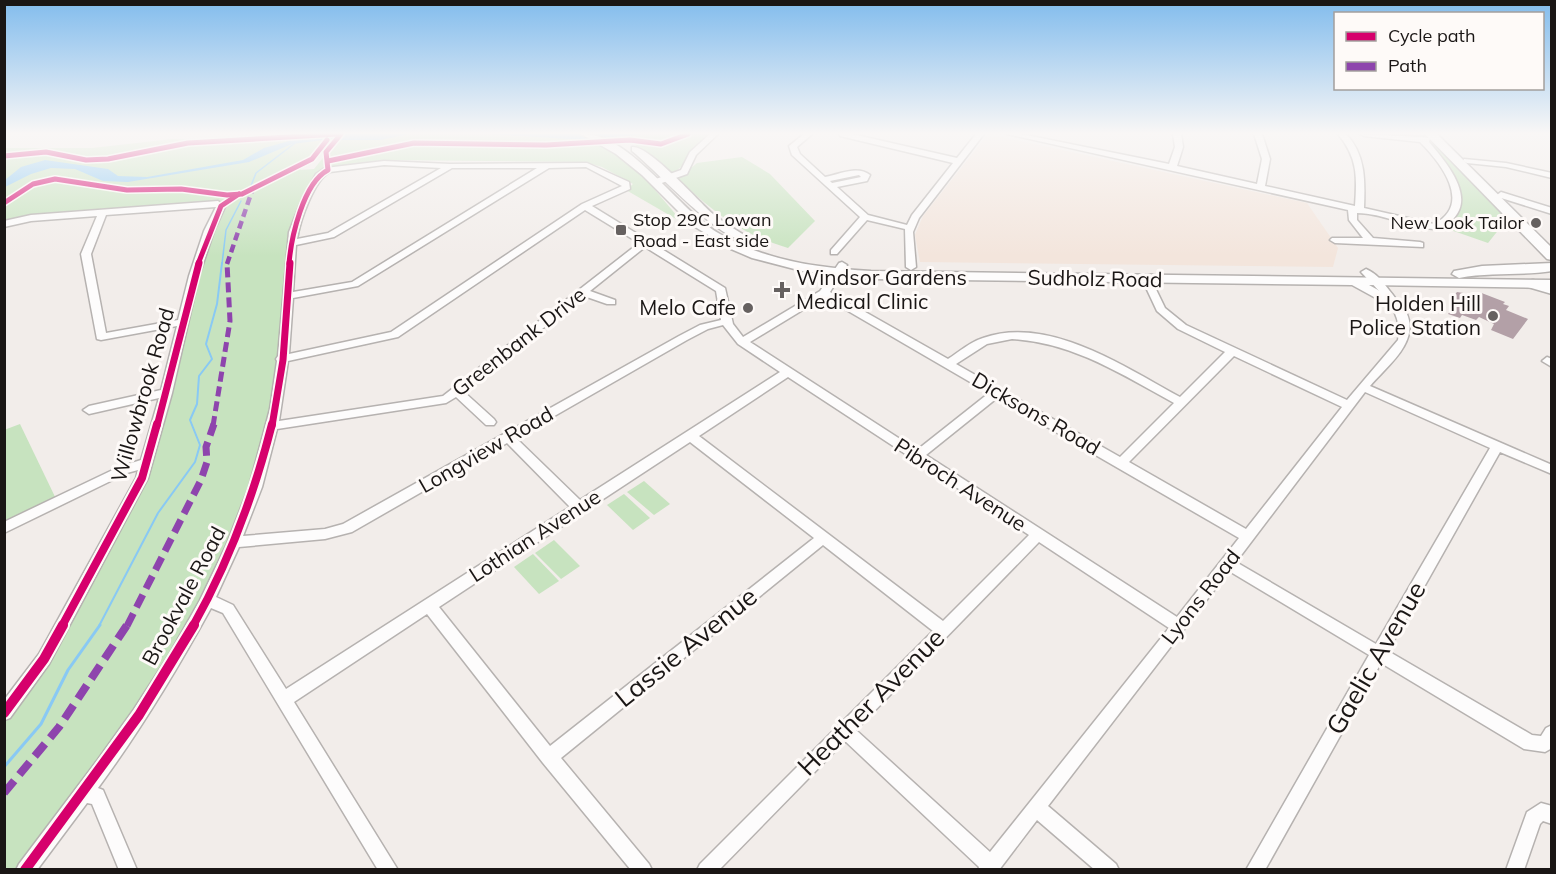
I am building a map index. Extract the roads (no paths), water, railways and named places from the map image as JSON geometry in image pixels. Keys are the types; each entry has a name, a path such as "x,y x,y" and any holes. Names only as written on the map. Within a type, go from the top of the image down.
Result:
{"highway":[{"path":"1472,175 1551,256"},
{"path":"1481,175 1551,246"},
{"path":"1459,274 1477,269 1551,267"},
{"path":"1533,284 1551,290"}],"main road":[{"path":"649,175 696,223 732,244 786,263 840,269"},
{"path":"665,175 705,215 739,237 781,253 840,269"},
{"name":"Sudholz Road","path":"840,269 909,272 1351,277"},
{"path":"1392,273 1402,283"},
{"path":"1372,279 1392,273 1551,275"},
{"name":"Sudholz Road","path":"1080,274 1147,279 1351,277"},
{"path":"1351,277 1385,296 1391,287 1402,283"},
{"path":"1351,277 1402,283 1551,284"}],"street":[{"name":"Brookvale Road","path":"26,870 85,794 173,660 236,542 256,488 273,426 292,243 306,200 320,175"},
{"path":"292,243 330,235 435,175"},
{"path":"288,296 355,284 531,175"},
{"path":"281,359 394,335 585,206 627,187 626,184 610,175"},
{"path":"656,182 677,175"},
{"path":"816,175 865,217 910,228"},
{"path":"822,180 847,175"},
{"path":"830,186 864,178 866,175"},
{"path":"909,272 910,228 915,217 946,175"},
{"path":"1203,175 1431,228 1442,225 1456,209 1458,195 1447,175"},
{"path":"1260,189 1263,175"},
{"path":"1362,175 1353,220 1370,241"},
{"path":"1516,194 1551,205"},
{"path":"1501,195 1551,211"},
{"name":"Willowbrook Road","path":"4,713 44,659 133,496 147,463 201,254 221,209 218,204 104,212"},
{"path":"585,206 721,290 724,322"},
{"path":"4,224 30,218 104,212 86,254 101,337 183,322"},
{"path":"834,252 865,217"},
{"path":"1335,240 1420,245"},
{"name":"Greenbank Drive","path":"273,426 446,399 645,243"},
{"path":"742,342 824,293 840,269"},
{"path":"1147,279 1158,304 1167,315 1191,332 1348,405"},
{"name":"Lyons Road","path":"989,867 1179,626 1348,405 1403,341 1405,330 1402,321 1372,279"},
{"path":"583,292 611,302"},
{"name":"Dicksons Road","path":"824,293 1248,536"},
{"name":"Pibroch Avenue","path":"724,322 730,332 742,342 1179,626"},
{"name":"Longview Road","path":"236,542 325,534 347,528 704,327 724,322"},
{"path":"949,364 971,348 989,340 1030,336 1070,346 1181,402"},
{"path":"1121,463 1232,351"},
{"name":"Lothian Avenue","path":"284,700 788,372"},
{"path":"1363,387 1551,470"},
{"path":"456,391 490,422"},
{"path":"917,456 997,392"},
{"path":"89,410 166,393"},
{"path":"691,436 942,629"},
{"path":"508,437 579,507"},
{"name":"Gaelic Avenue","path":"1255,870 1497,446"},
{"path":"4,528 123,470 147,463"},
{"name":"Heather Avenue","path":"706,870 942,629 1038,535"},
{"name":"Lassie Avenue","path":"549,757 823,538"},
{"path":"1227,563 1530,743 1539,746 1545,744 1551,733"},
{"path":"207,600 228,609 389,870"},
{"path":"429,605 549,757 643,870"},
{"path":"844,730 989,867"},
{"path":"85,794 97,796 128,870"},
{"path":"1037,808 1110,870"},
{"path":"1515,870 1533,818 1546,813"}],"water":[{"path":"11,175 29,175 5,187 5,180"},
{"path":"89,175 116,175 147,177 172,175 128,182 103,181"}],"waterway":[{"path":"249,191 255,175"},
{"path":"222,264 226,230 241,201"},
{"path":"99,626 158,513 195,462 200,445 190,420 197,404 199,376 212,359 206,344 217,304 222,263"},
{"path":"4,767 41,724 68,670 100,625"}],"place":[{"name":"New Look Tailor","path":"1536,223"},
{"name":"Stop 29C Lowan Road - East side","path":"621,230"},
{"name":"Windsor Gardens Medical Clinic","path":"782,290"},
{"name":"Melo Cafe","path":"748,308"},
{"name":"Holden Hill Police Station","path":"1493,316"}]}
